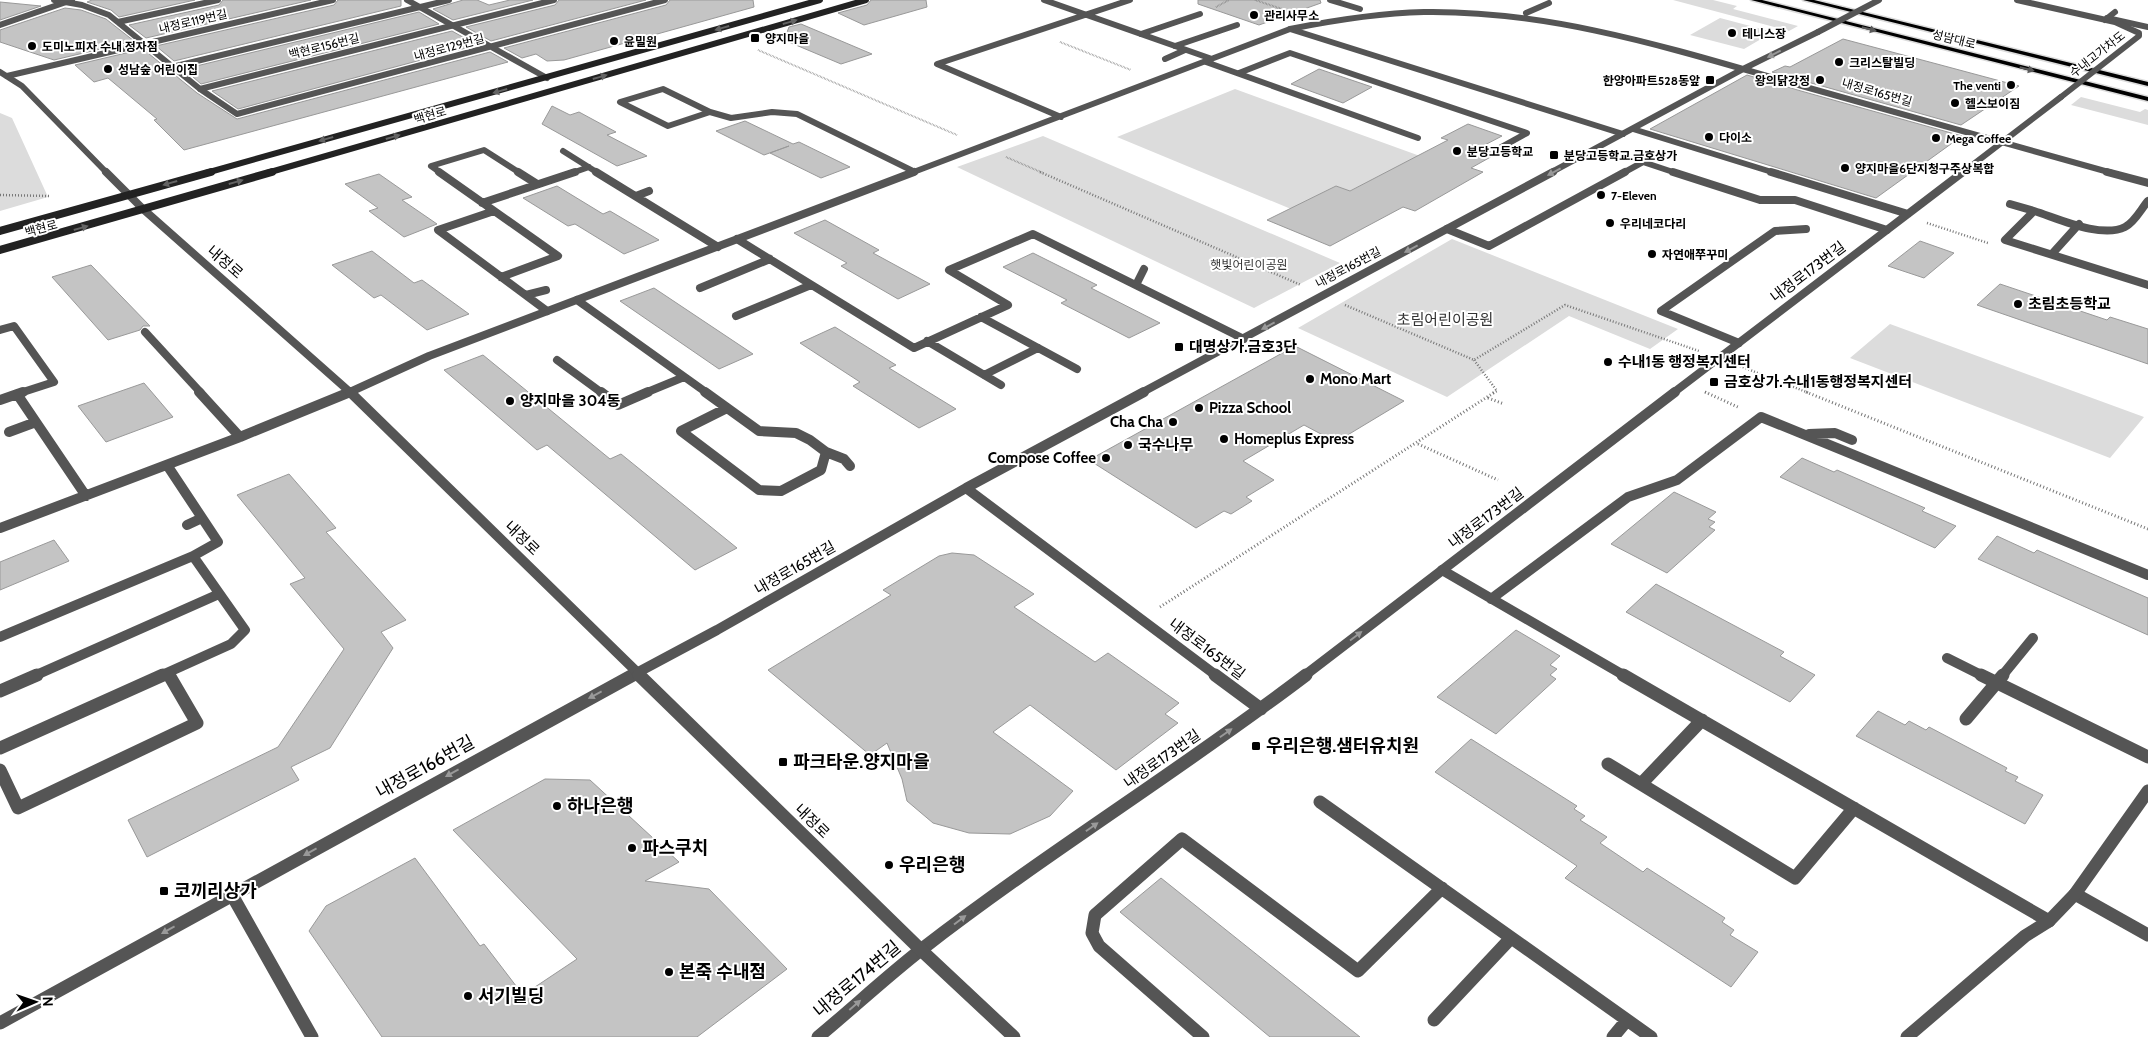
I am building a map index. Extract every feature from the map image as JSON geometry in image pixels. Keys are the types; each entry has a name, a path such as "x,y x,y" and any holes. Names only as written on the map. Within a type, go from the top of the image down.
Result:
{"main road":[{"name":"백현로","path":"0,231 820,0"},
{"name":"백현로","path":"0,250 866,0"},
{"name":"성남대로","path":"1754,0 2148,99"},
{"name":"성남대로","path":"1806,0 2148,84"}],"street":[{"path":"54,0 70,1 109,15 145,44"},
{"path":"118,22 218,0"},
{"name":"내정로119번길","path":"3,74 145,44 333,0"},
{"path":"408,0 547,78"},
{"name":"백현로156번길","path":"172,67 449,0"},
{"name":"백현로156번길","path":"200,89 554,0"},
{"name":"내정로129번길","path":"237,114 665,0"},
{"path":"1044,0 1175,46 1239,74 1418,138"},
{"path":"1061,117 937,64 1130,0"},
{"path":"1330,0 1364,10"},
{"name":"내정로165번길","path":"638,672 717,630 966,488 1744,69 1879,0"},
{"name":"수내고가차도","path":"2017,0 2127,26 2140,33 2139,36 2061,97"},
{"path":"2028,0 2148,27"},
{"path":"0,26 70,1"},
{"path":"1525,14 1549,4"},
{"path":"0,528 240,437 350,392 429,356 1316,20 1364,10 1438,6 1525,14 1589,28 1744,69"},
{"path":"2104,20 2115,12"},
{"path":"1141,34 1200,14"},
{"path":"1175,46 1237,25"},
{"path":"1290,29 1623,134"},
{"name":"내정로119번길","path":"145,44 200,89 237,114"},
{"path":"1164,59 1185,50"},
{"path":"1239,74 1290,53 1527,133 1498,149"},
{"name":"내정로165번길","path":"1744,69 2148,183"},
{"name":"내정로","path":"3,74 22,86 143,209 350,392 921,950 1014,1037"},
{"path":"711,112 668,126 620,102 663,89 722,117 732,118"},
{"name":"내정로173번길","path":"921,950 986,901 1261,709 2061,97"},
{"path":"717,123 732,118 778,111 797,114 916,172"},
{"path":"1633,129 1908,214"},
{"path":"502,277 558,256 431,166 484,150 537,184"},
{"path":"563,151 718,247"},
{"path":"1447,229 1489,246 1643,162 1760,200 1795,200 1887,230"},
{"path":"482,203 589,167"},
{"path":"636,196 649,191"},
{"path":"2010,204 2097,230 2114,231 2123,229 2145,208 2148,201"},
{"path":"494,211 438,230 547,311"},
{"path":"2034,211 2005,240 2148,285"},
{"path":"2052,254 2079,224"},
{"path":"1739,343 1661,311 1775,231 1806,229"},
{"path":"737,240 914,348 1008,305 949,270 1033,234 1244,338"},
{"path":"700,288 770,260"},
{"path":"1136,285 1144,269"},
{"path":"736,316 811,285"},
{"path":"526,295 546,290"},
{"path":"577,300 759,431 768,434 792,432 844,460 850,466"},
{"path":"981,317 1077,370"},
{"path":"0,330 14,326 54,382 0,400"},
{"path":"145,332 240,437"},
{"path":"927,341 1001,385"},
{"path":"984,375 1038,348"},
{"path":"557,360 618,406 684,377"},
{"path":"17,394 86,496"},
{"path":"727,408 681,431 759,490 781,491 821,470 826,452"},
{"path":"1491,599 1628,497 1677,480 1761,417 2148,575"},
{"path":"9,432 36,422"},
{"path":"1803,434 1835,433 1852,440"},
{"path":"0,637 193,556 218,542 167,465"},
{"name":"내정로165번길","path":"966,488 1261,709"},
{"path":"187,525 202,518"},
{"path":"0,748 168,674 230,644 245,630 193,556"},
{"path":"1442,570 2049,921"},
{"path":"0,691 219,594"},
{"path":"1966,719 2034,638"},
{"path":"1947,658 2148,758"},
{"name":"내정로166번길","path":"0,1023 638,672"},
{"path":"0,770 18,808 197,723 168,674"},
{"path":"1641,784 1702,720"},
{"path":"1608,764 1795,878 1854,808"},
{"path":"1907,1037 1912,1030 2025,936 2049,921 2075,894 2148,791"},
{"path":"1320,802 1651,1037"},
{"path":"1203,1037 1099,946 1092,933 1095,915 1182,838 1358,971 1442,888"},
{"path":"2075,894 2148,935"},
{"path":"232,895 312,1037"},
{"path":"1434,1020 1511,938"},
{"name":"내정로174번길","path":"818,1037 921,950"},
{"path":"1614,1037 1627,1020"}],"path":[{"path":"1034,32 1158,80"},
{"path":"752,47 1474,360 1497,391 1160,607"},
{"path":"0,196 52,196"},
{"path":"1474,360 1565,304 1720,358 2148,529"},
{"path":"1703,391 1761,417"},
{"path":"1488,398 1504,404"},
{"path":"1417,444 1498,480"}],"green space":[{"path":"1673,0 1713,0 1737,6 1733,9 1798,26 1789,31"},
{"name":"테니스장","path":"1720,18 1773,32 1744,49 1690,35"},
{"path":"1235,89 1420,156 1303,214 1117,137"},
{"path":"2081,97 2140,112 2145,109 2148,110 2148,125 2071,105"},
{"path":"0,113 12,118 48,197 0,211"},
{"name":"햇빛어린이공원","path":"1043,136 1340,263 1254,308 957,167"},
{"name":"초림어린이공원","path":"1452,239 1678,329 1650,349 1569,316 1447,397 1298,328"},
{"path":"1890,324 2144,417 2110,458 1850,358"}],"building":[{"path":"92,0 195,0 119,17 111,10 87,2"},
{"path":"223,0 311,0 146,38 129,25 219,5"},
{"path":"338,0 401,0 401,6 174,61 156,46 334,5"},
{"path":"463,0 477,0 489,5 510,0 533,0 453,20 433,9"},
{"path":"559,0 646,0 491,41 466,27 555,5"},
{"path":"670,0 753,0 754,7 564,60 547,61 536,54 522,58 504,48 666,5"},
{"path":"871,0 926,0 927,7 864,25 838,13 867,5"},
{"path":"1198,0 1320,0 1321,3 1259,25 1198,4"},
{"path":"0,2 41,6 0,20"},
{"path":"65,8 81,10 106,19 134,41 54,60 0,42 0,30"},
{"path":"419,12 439,24 201,84 184,69"},
{"path":"801,24 872,54 841,64 784,40 789,27"},
{"path":"452,31 477,45 238,109 212,91"},
{"path":"1843,39 2019,86 1961,125 1772,72 1785,66 1790,67"},
{"path":"143,49 197,93 237,119 490,52 508,62 184,150 154,120 157,119 108,78 94,82 75,65"},
{"path":"1319,69 1372,87 1343,103 1291,84"},
{"name":"양지마을6단지청구주상복합","path":"1747,75 1962,136 1876,198 1650,129"},
{"path":"552,106 570,115 579,112 616,132 607,135 647,156 617,166 542,124"},
{"path":"745,121 793,144 799,142 850,167 821,178 770,153 789,146 764,155 716,131"},
{"name":"분당고등학교","path":"1468,124 1502,136 1479,148 1496,154 1471,168 1483,172 1415,211 1403,207 1330,246 1267,220 1336,186 1350,191 1448,140 1441,138"},
{"path":"379,174 412,197 402,200 437,224 404,237 369,211 378,208 345,184"},
{"path":"557,186 603,214 610,211 659,240 624,254 575,224 568,226 523,198"},
{"path":"825,220 879,250 873,253 930,284 898,299 841,266 847,263 794,233"},
{"path":"1920,241 1954,253 1924,278 1888,266"},
{"path":"372,251 414,283 422,280 469,314 427,330 381,295 374,298 332,265"},
{"path":"1033,253 1097,285 1091,288 1160,323 1129,338 1061,303 1067,300 1003,267"},
{"path":"91,265 150,326 143,326 140,330 108,340 52,277"},
{"name":"초림초등학교","path":"2000,284 2107,320 2110,317 2148,329 2148,364 1977,305"},
{"path":"654,288 753,354 719,369 620,301"},
{"path":"835,327 896,365 889,368 956,409 919,428 853,386 860,382 800,343"},
{"path":"1295,346 1404,401 1336,442 1304,425 1243,461 1274,480 1246,497 1252,501 1231,514 1224,511 1196,528 1089,460"},
{"path":"483,355 610,459 621,454 737,548 695,570 547,445 537,450 444,370"},
{"path":"144,383 173,417 106,442 78,406"},
{"path":"1802,458 1834,472 1837,470 1925,508 1922,511 1956,526 1935,548 1780,477"},
{"path":"289,474 336,528 326,532 406,620 381,632 393,648 330,748 291,767 299,780 147,857 128,820 278,747 344,649 290,584 305,578 237,495"},
{"path":"1674,492 1716,512 1708,519 1715,522 1709,527 1715,530 1667,573 1611,544"},
{"path":"1997,536 2034,553 2037,550 2148,598 2148,635 1978,559"},
{"path":"54,540 69,561 0,590 0,562"},
{"path":"952,553 974,555 1034,594 1014,607 1095,662 1108,653 1179,703 1165,714 1178,723 1116,770 1030,705 993,732 1073,791 1050,816 1010,834 969,833 933,823 907,801 902,779 887,743 870,755 768,670 891,595 883,590 939,556"},
{"path":"1656,584 1784,652 1780,656 1815,675 1790,702 1626,612"},
{"path":"1516,630 1560,656 1550,665 1557,669 1550,675 1556,679 1496,734 1437,697"},
{"path":"1878,711 1905,725 1909,721 1926,730 1929,727 2007,768 2005,771 2018,777 2015,781 2043,795 2025,824 1856,736"},
{"path":"1471,739 1577,806 1574,809 1585,816 1580,820 1607,837 1600,843 1643,872 1647,868 1725,918 1722,922 1734,930 1730,935 1758,952 1731,987 1565,878 1577,866 1435,772"},
{"path":"545,779 590,780 679,862 645,881 709,889 787,969 697,1037 382,1037 309,931 326,906 415,858 480,946 484,944 523,995 577,959 453,830"},
{"path":"1161,878 1360,1037 1270,1037 1120,912"}],"place":[{"name":"관리사무소","path":"1254,15"},
{"name":"테니스장","path":"1732,33"},
{"name":"양지마을","path":"755,38"},
{"name":"윤밀원","path":"614,41"},
{"name":"도미노피자 수내 정자점","path":"32,46"},
{"name":"크리스탈빌딩","path":"1839,62"},
{"name":"성남숲 어린이집","path":"108,69"},
{"name":"한양아파트528동앞","path":"1710,80"},
{"name":"왕의닭강정","path":"1820,80"},
{"name":"The venti","path":"2011,85"},
{"name":"헬스보이짐","path":"1955,103"},
{"name":"다이소","path":"1709,137"},
{"name":"Mega Coffee","path":"1936,138"},
{"name":"분당고등학교","path":"1457,151"},
{"name":"분당고등학교.금호상가","path":"1554,155"},
{"name":"양지마을6단지청구주상복합","path":"1845,168"},
{"name":"7-Eleven","path":"1601,195"},
{"name":"우리네코다리","path":"1610,223"},
{"name":"자연애쭈꾸미","path":"1652,254"},
{"name":"초림초등학교","path":"2018,304"},
{"name":"대명상가.금호3단","path":"1179,347"},
{"name":"수내1동 행정복지센터","path":"1608,362"},
{"name":"Mono Mart","path":"1310,379"},
{"name":"금호상가.수내1동행정복지센터","path":"1714,382"},
{"name":"양지마을 304동","path":"510,401"},
{"name":"Pizza School","path":"1199,408"},
{"name":"Cha Cha","path":"1173,422"},
{"name":"Homeplus Express","path":"1224,439"},
{"name":"국수나무","path":"1128,445"},
{"name":"Compose Coffee","path":"1106,458"},
{"name":"우리은행.샘터유치원","path":"1256,746"},
{"name":"파크타운.양지마을","path":"783,762"},
{"name":"하나은행","path":"557,806"},
{"name":"파스쿠치","path":"632,848"},
{"name":"우리은행","path":"889,865"},
{"name":"코끼리상가","path":"164,891"},
{"name":"본죽 수내점","path":"669,972"},
{"name":"서기빌딩","path":"468,996"}]}
